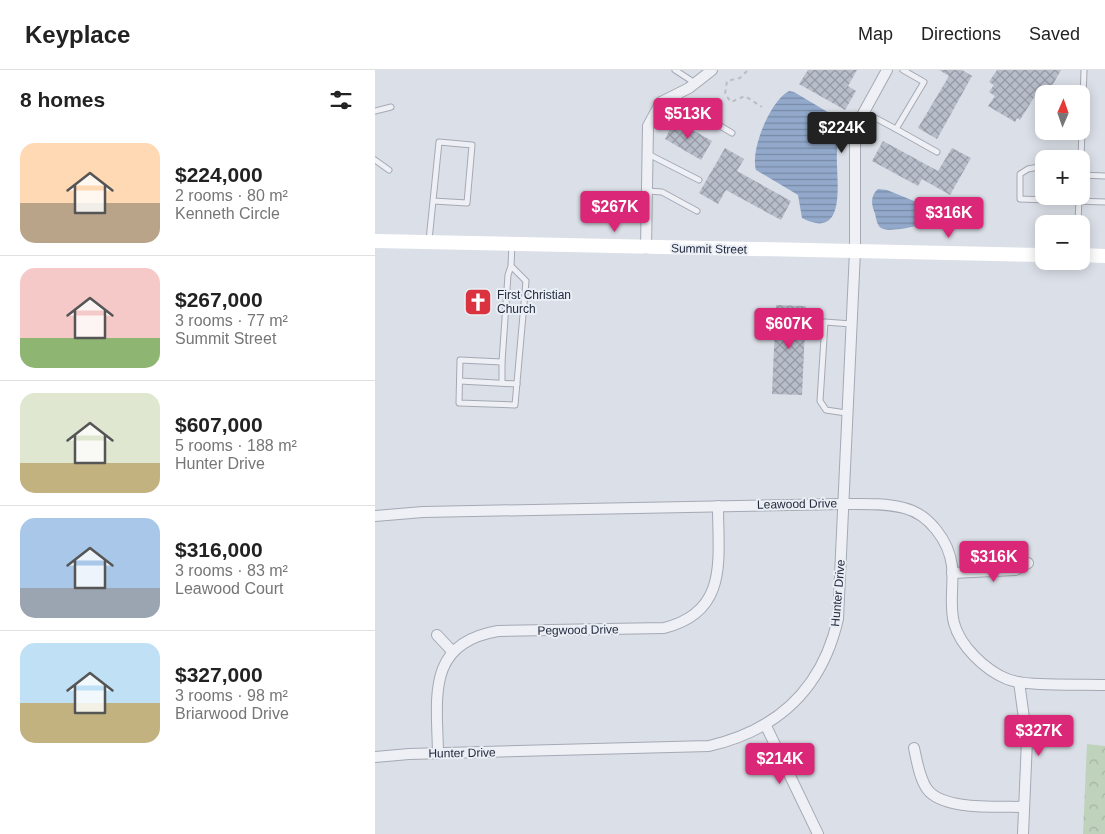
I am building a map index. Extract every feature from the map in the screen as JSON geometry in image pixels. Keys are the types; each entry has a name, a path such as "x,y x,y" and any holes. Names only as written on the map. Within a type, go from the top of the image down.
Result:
{"main road":[{"name":"Summit Street","path":"375,241 1035,255"},
{"path":"1090,255 1105,256"}],"street":[{"path":"646,248 648,126 661,102 696,83 712,70"},
{"name":"Hunter Drive","path":"375,757 438,753 709,746 732,741 766,726 782,714 803,692 820,668 830,646 838,619 846,413 855,251 855,142 863,112 887,70"},
{"name":"Leawood Drive","path":"375,516 423,512 843,504 887,505 905,508 919,515 940,534 946,546 952,573 952,613 960,637 981,662 994,672 1019,682 1105,685"},
{"name":"Pegwood Drive","path":"452,651 480,634 664,628 679,624 693,616 712,595 718,573 718,506"},
{"path":"952,573 1015,570 1028,563"},
{"path":"437,635 452,651 438,680 438,753"},
{"path":"1019,682 1027,740 1023,834"},
{"path":"766,726 817,834"},
{"path":"914,748 923,780 935,797 961,804 1024,807"}],"lane":[{"path":"675,70 696,83"},
{"path":"896,129 923,82 903,70"},
{"path":"1081,150 1084,70"},
{"path":"676,95 685,105 732,133"},
{"path":"375,111 391,108"},
{"path":"863,112 937,152"},
{"path":"429,242 433,201 439,142 472,145 467,203 433,201"},
{"path":"647,154 699,180"},
{"path":"375,160 389,170"},
{"path":"1035,167 1028,168 1020,174 1019,200 1035,200"},
{"path":"1090,175 1105,176"},
{"path":"647,191 662,192 697,211"},
{"path":"1090,200 1105,202"},
{"path":"502,383 507,275 511,266 512,244"},
{"path":"502,362 460,360 459,403 515,405 526,281 511,266"},
{"path":"846,413 826,410 820,401 825,322 851,324"},
{"path":"460,381 517,384"}],"path":[{"path":"747,71 740,78 727,81 725,94 731,102 745,96 762,107"}],"green space":[{"path":"1087,744 1105,746 1105,834 1083,834"}],"water":[{"path":"789,91 794,92 831,114 839,124 837,203 834,214 827,221 817,223 802,218 798,195 756,170 756,151 763,127 775,105"},
{"path":"878,189 887,190 936,210 940,213 941,219 908,228 883,229 878,224 872,205 873,196"}],"building":[{"path":"808,70 857,70 848,86 856,91 845,110 799,84"},
{"path":"939,70 962,70 972,76 937,139 918,128 949,76"},
{"path":"997,70 1061,70 1053,85 1035,85 1035,96 1020,120 1017,118 1015,122 988,106 995,96 989,92 994,85 989,82"},
{"path":"675,120 712,141 701,160 665,139"},
{"path":"883,141 938,171 952,148 971,158 950,195 922,179 918,186 872,161"},
{"path":"725,148 744,159 737,171 791,201 781,220 726,190 718,204 699,193"},
{"path":"776,305 806,306 802,395 772,394"}],"place":[{"name":"First Christian Church","path":"478,302"}]}
